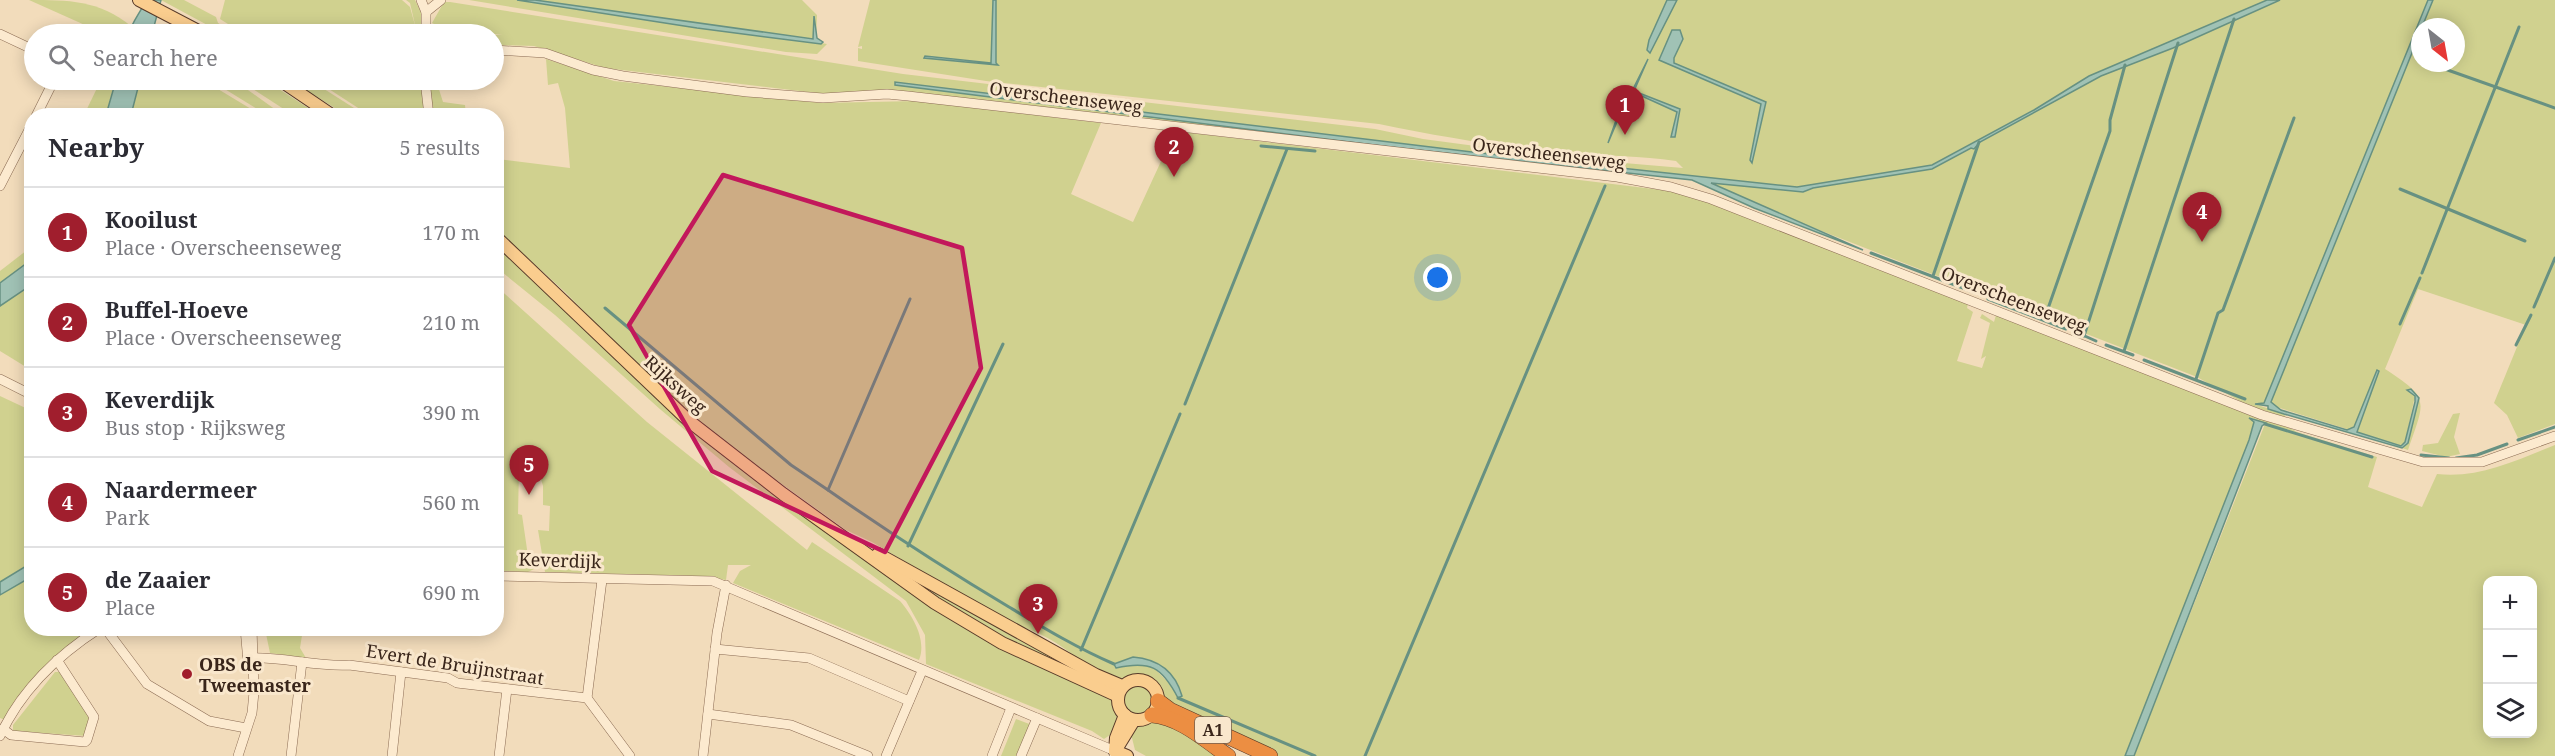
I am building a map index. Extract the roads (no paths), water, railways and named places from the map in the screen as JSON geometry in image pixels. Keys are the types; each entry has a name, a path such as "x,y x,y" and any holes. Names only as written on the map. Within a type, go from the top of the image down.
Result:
{"highway":[{"name":"A1","path":"1155,708 1169,720 1194,732 1228,756"},
{"name":"A1","path":"1155,708 1170,710 1270,756"}],"main road":[{"path":"141,1 185,24"},
{"path":"295,90 321,108"},
{"name":"Rijksweg","path":"504,245 689,421 783,494 935,603 1002,643 1120,691"},
{"name":"Rijksweg","path":"848,539 1096,675 1120,691"},
{"path":"1143,680 1155,688 1155,708 1145,719 1130,718 1120,710 1120,691 1128,682 1143,680"},
{"path":"1118,754 1130,718"}],"street":[{"path":"421,0 426,12 426,24"},
{"path":"426,12 441,0"},
{"path":"0,34 24,45"},
{"name":"Overscheenseweg","path":"504,51 545,53 593,70 623,76 747,92 824,98 887,94 908,96 1617,177 1671,187 1734,208 2262,415 2424,462 2482,462 2555,436"},
{"path":"40,108 49,90"},
{"path":"426,90 428,108"},
{"path":"0,186 24,140"},
{"path":"0,379 24,391"},
{"name":"Keverdijk","path":"504,576 713,581 1118,754"},
{"path":"602,580 587,699 630,756"},
{"path":"703,756 715,649 726,585"},
{"path":"57,660 94,717 87,740 85,742 2,733 14,708 57,660 89,636"},
{"path":"111,636 147,684 209,721 246,728"},
{"path":"247,636 251,658"},
{"path":"238,756 246,728 252,636"},
{"path":"715,649 809,658 909,701"},
{"name":"Evert de Bruijnstraat","path":"251,658 401,672 448,678 457,683 587,699"},
{"path":"291,756 303,662"},
{"path":"886,756 922,670"},
{"path":"392,756 401,672"},
{"path":"499,756 507,689"},
{"path":"992,756 1011,708"},
{"path":"708,714 791,725 868,756"},
{"path":"1021,756 1037,718"}],"waterway":[{"path":"2124,351 2234,19"},
{"path":"2422,273 2519,27"},
{"path":"2084,336 2178,43"},
{"path":"2044,320 2110,131 2110,120 2125,65"},
{"path":"2453,72 2555,108"},
{"path":"2196,379 2218,313 2223,310 2294,118"},
{"path":"1933,276 1979,142"},
{"path":"1261,146 1315,151"},
{"path":"1185,404 1287,149"},
{"path":"1365,756 1605,186"},
{"path":"2400,189 2525,241"},
{"path":"1871,253 1976,293"},
{"path":"2534,307 2555,258"},
{"path":"2400,324 2420,278"},
{"path":"605,308 791,465 828,490 910,299"},
{"path":"1988,299 2066,329"},
{"path":"2516,345 2531,315"},
{"path":"2078,333 2096,341"},
{"path":"908,546 1003,344"},
{"path":"2106,345 2133,355"},
{"path":"2144,360 2245,399"},
{"path":"1081,650 1180,414"},
{"path":"2265,424 2372,457"},
{"path":"2518,440 2555,427"},
{"path":"2456,458 2477,455 2507,444"},
{"path":"2421,455 2449,458"},
{"path":"828,490 986,593 1061,637 1114,664"},
{"path":"1178,698 1315,756"}],"place":[{"name":"Kooilust","path":"1625,135"},
{"name":"Buffel-Hoeve","path":"1174,177"},
{"name":"Naardermeer","path":"2202,242"},
{"name":"de Zaaier","path":"529,495"},
{"name":"Keverdijk","path":"1038,634"},
{"name":"OBS de Tweemaster","path":"187,674"}]}
